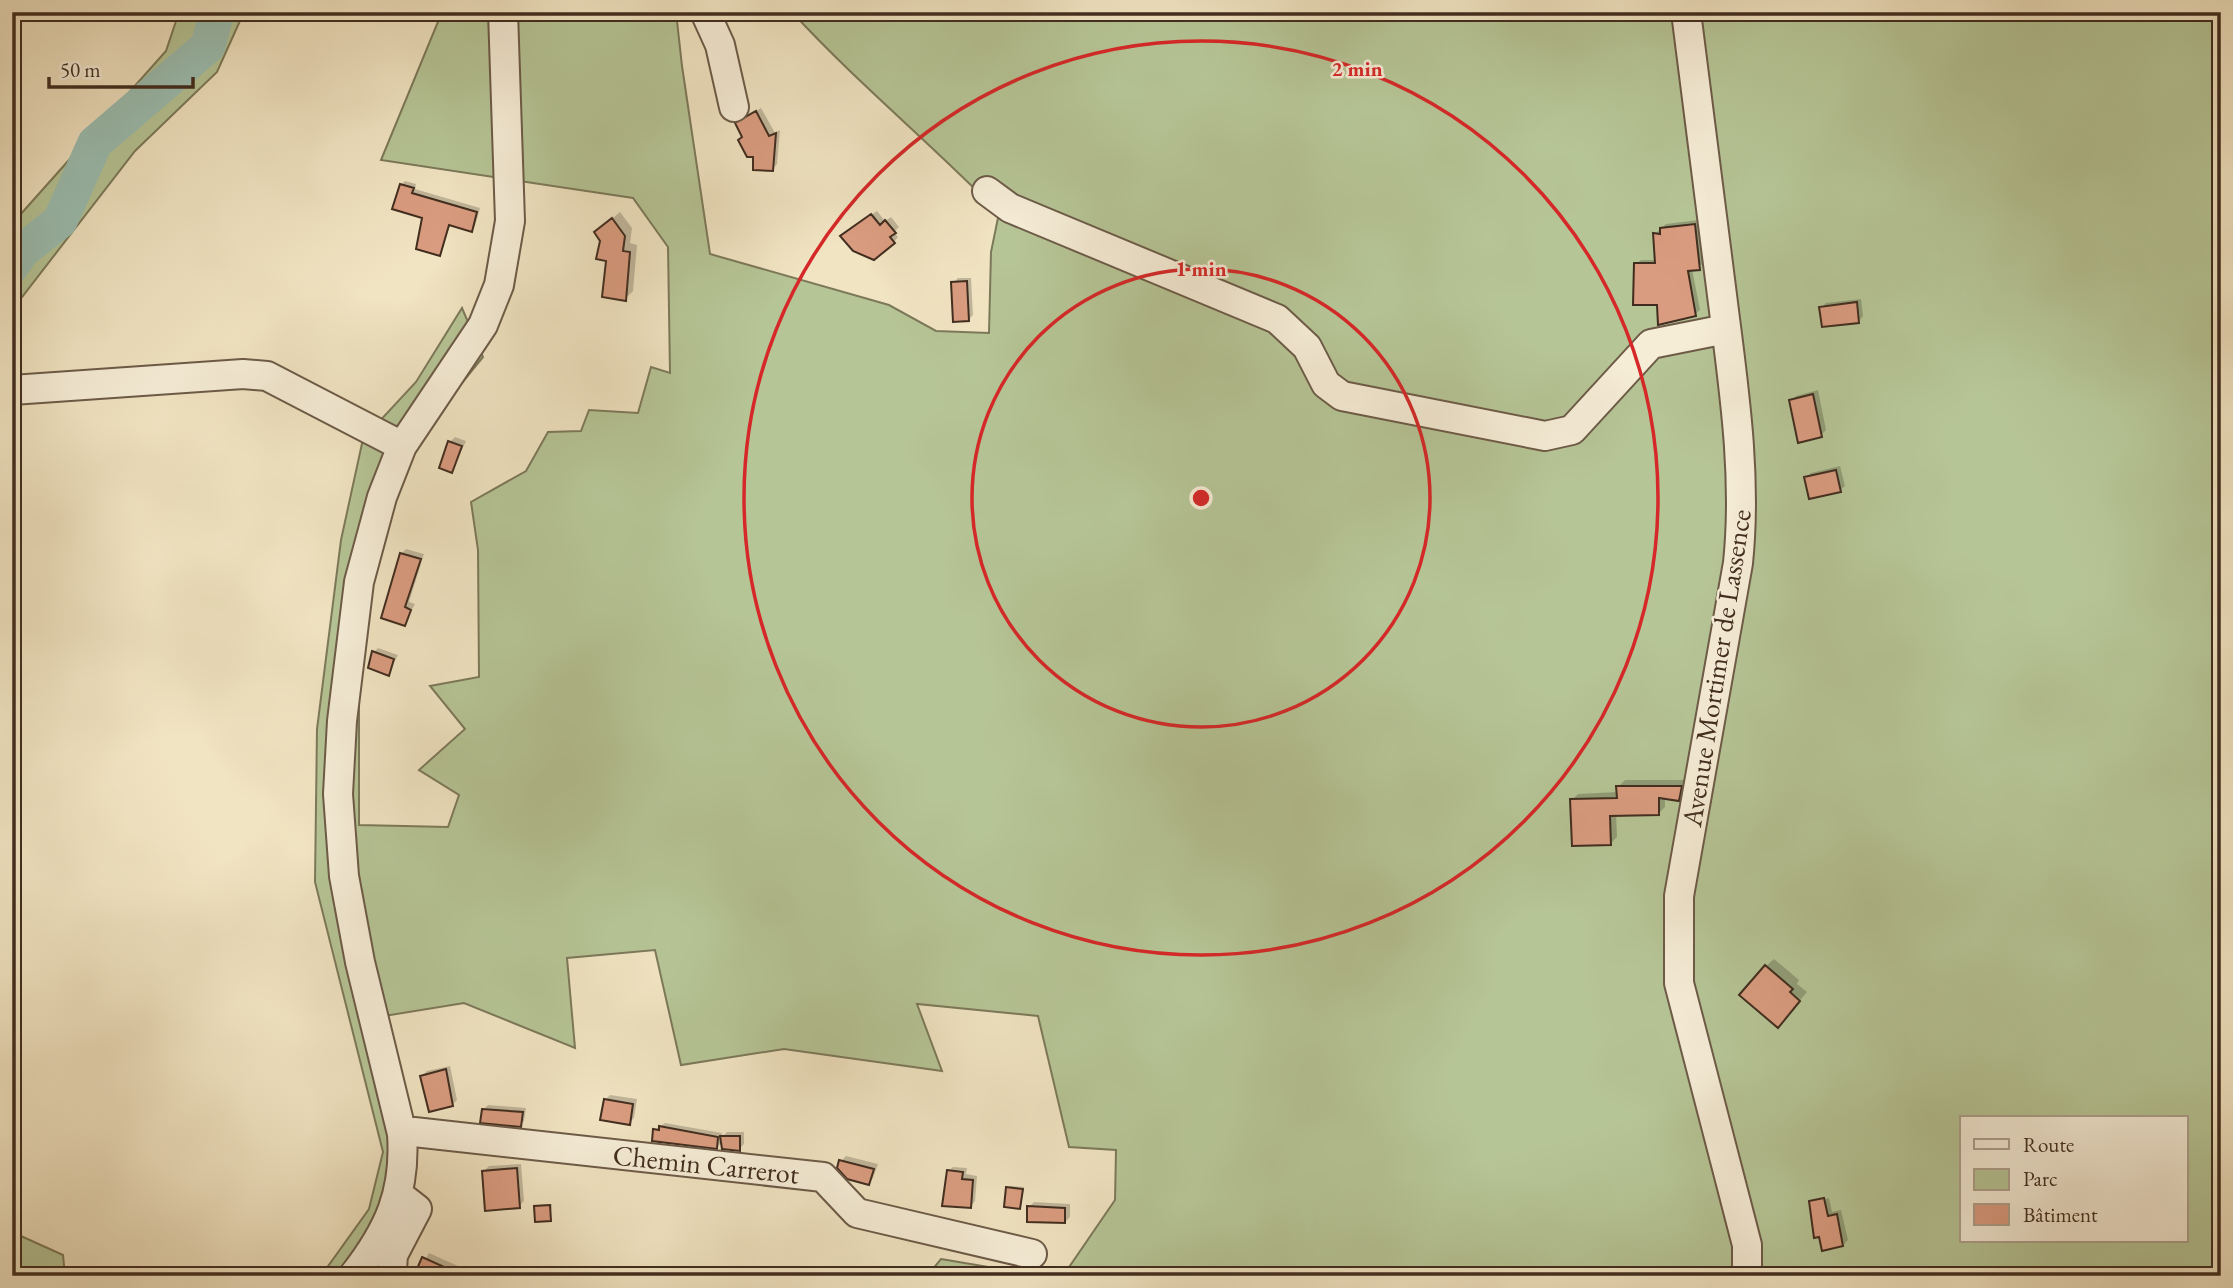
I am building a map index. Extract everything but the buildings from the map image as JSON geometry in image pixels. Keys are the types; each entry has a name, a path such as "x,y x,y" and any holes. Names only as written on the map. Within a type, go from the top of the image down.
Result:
{"street":[{"path":"353,1276 383,1233 399,1195 404,1162 402,1134 360,962 345,876 338,794 342,721 359,582 382,497 402,446 482,325 499,285 510,221 503,12"},
{"path":"705,12 720,45 734,107"},
{"name":"Avenue Mortimer de Lassence","path":"1686,12 1726,329 1741,469 1743,514 1738,563 1679,896 1679,983 1747,1245 1747,1276"},
{"path":"986,191 1010,208 1277,319 1307,347 1326,384 1342,396 1545,436 1572,430 1651,344 1726,329"},
{"path":"12,390 243,374 267,376 402,446"},
{"name":"Chemin Carrerot","path":"402,1134 414,1132 823,1177 857,1213 1032,1254"},
{"path":"392,1270 393,1255 417,1209 399,1195"}],"green space":[{"path":"179,12 244,12 217,72 135,151 12,310 12,224 166,51"},
{"path":"442,12 676,12 710,254 889,305 936,331 989,333 991,252 999,213 842,64 792,12 2221,12 2221,1276 1063,1276 1115,1200 1116,1150 1069,1147 1038,1016 917,1004 942,1071 784,1049 681,1065 655,950 567,958 575,1048 464,1003 384,1016 406,1103 364,1276 321,1276 369,1209 383,1152 315,882 317,729 341,540 363,439 416,382 462,308 483,357 417,438 376,551 359,693 359,825 448,827 459,795 419,770 465,729 430,686 479,677 478,550 471,502 526,471 548,432 581,431 589,410 638,413 651,367 670,373 668,247 633,198 381,160"},
{"path":"12,1232 63,1255 65,1276 12,1276"},
{"path":"941,1259 1042,1276 927,1276"}],"waterway":[{"path":"12,266 22,251 60,221 95,143 208,46 217,12"}]}
